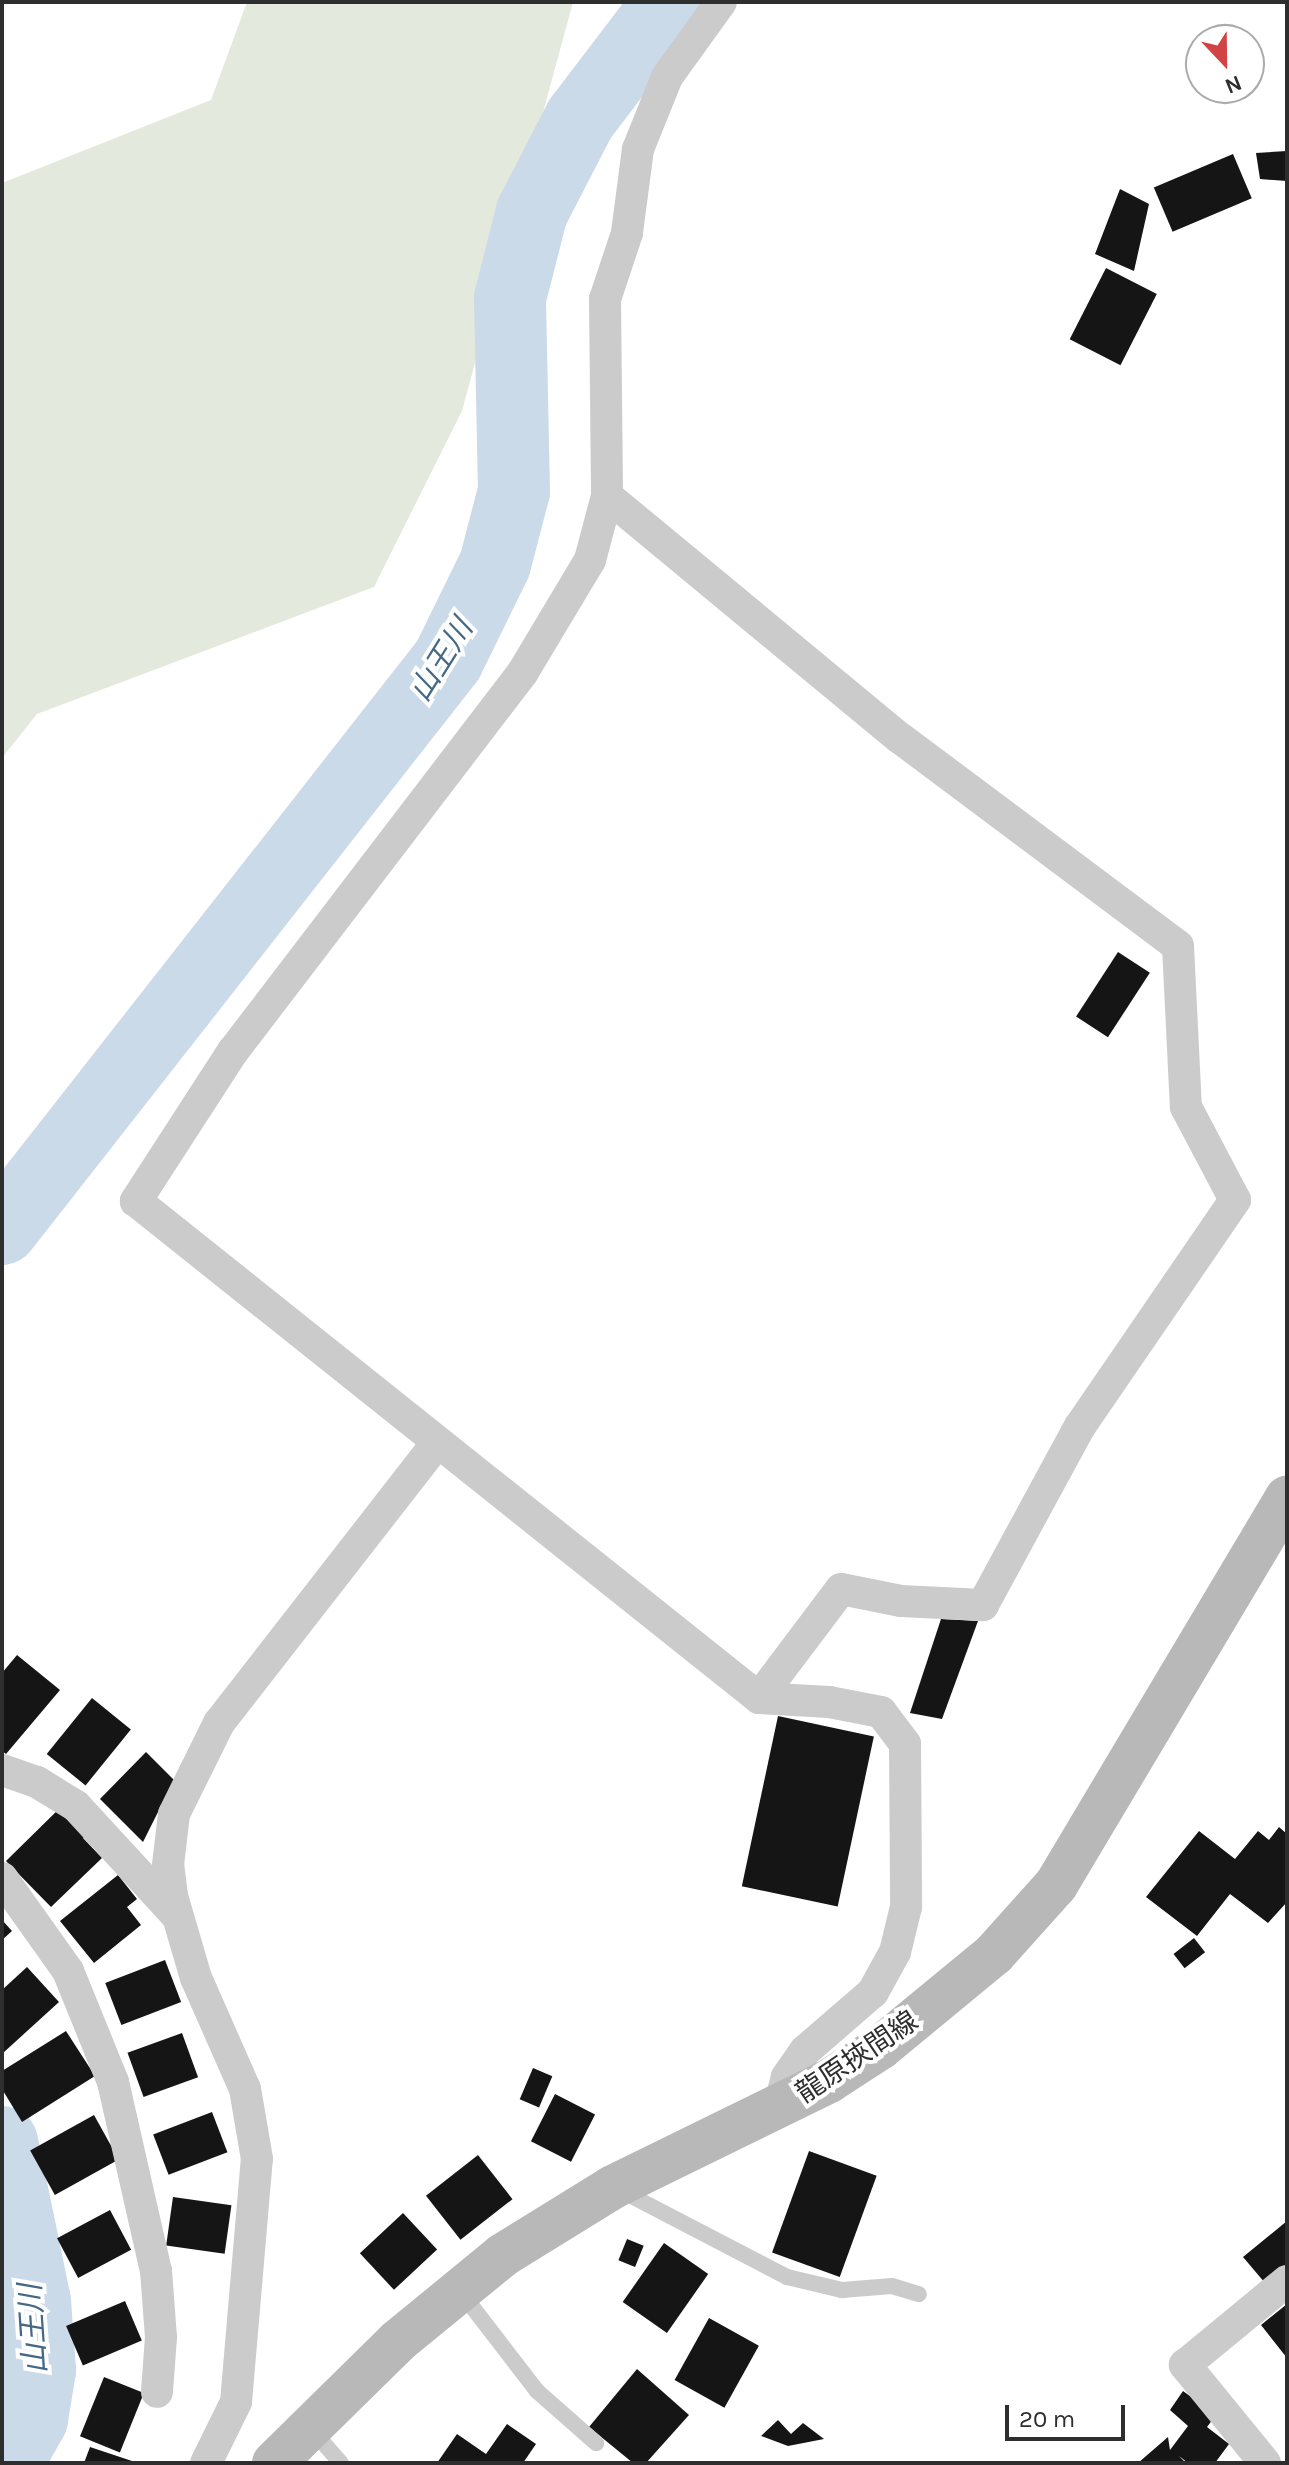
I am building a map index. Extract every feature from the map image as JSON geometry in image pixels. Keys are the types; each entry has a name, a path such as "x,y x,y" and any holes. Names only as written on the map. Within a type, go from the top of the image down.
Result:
{"main road":[{"name":"龍原挾間線","path":"274,2463 459,2290 529,2236 613,2187 779,2107 880,2048 994,1954 1037,1911 1287,1498"}],"street":[{"path":"721,2 667,77 638,149 627,233 605,299 607,496 590,560 523,672 233,1051 136,1201 436,1444 759,1698 829,1702 881,1712 905,1744 906,1907 895,1952 873,1992 805,2051 787,2077 779,2107"},
{"path":"607,496 900,738 1178,946 1186,1107 1235,1200 1080,1426 983,1605 901,1601 841,1589 759,1698"},
{"path":"206,2463 236,2402 257,2159 245,2089 196,1978 177,1916 169,1838 182,1790 204,1746 436,1444"},
{"path":"2,1770 37,1782 76,1806 177,1916"},
{"path":"2,1878 68,1971 113,2082 156,2271 161,2337 157,2392"},
{"path":"1265,2463 1185,2365 1287,2281"}],"lane":[{"path":"613,2187 787,2277 842,2290 892,2286 919,2294"},
{"path":"459,2290 537,2391 596,2443"},
{"path":"310,2428 341,2463"}],"shaded area":[{"path":"247,2 573,2 462,411 374,587 37,714 2,758 2,183 211,100"}],"building":[{"path":"1287,151 1287,181 1260,179 1256,153"},
{"path":"1233,154 1252,198 1173,232 1154,188"},
{"path":"1120,189 1149,204 1134,271 1095,254"},
{"path":"1106,268 1157,294 1120,365 1070,339"},
{"path":"1118,952 1150,973 1108,1037 1076,1017"},
{"path":"941,1619 978,1621 942,1719 910,1713"},
{"path":"17,1655 60,1690 6,1754 2,1751 2,1673"},
{"path":"92,1698 131,1729 86,1785 47,1754"},
{"path":"778,1716 874,1736 838,1907 742,1886"},
{"path":"146,1752 174,1780 143,1842 100,1799"},
{"path":"65,1803 92,1831 83,1838 102,1858 51,1907 6,1861"},
{"path":"1279,1827 1287,1834 1287,1902 1268,1923 1230,1894 1197,1936 1146,1897 1199,1831 1235,1859 1258,1831 1269,1840"},
{"path":"118,1875 137,1899 127,1907 141,1925 94,1963 60,1921"},
{"path":"2,1920 12,1931 2,1940"},
{"path":"1194,1938 1205,1952 1185,1968 1174,1954"},
{"path":"165,1960 181,2002 121,2025 105,1983"},
{"path":"27,1967 59,2002 3,2053 2,1990"},
{"path":"66,2031 95,2076 22,2122 2,2089 2,2071"},
{"path":"182,2033 198,2077 144,2097 127,2053"},
{"path":"533,2068 552,2076 539,2108 520,2099"},
{"path":"555,2094 595,2114 571,2162 531,2141"},
{"path":"212,2112 227,2152 169,2175 153,2135"},
{"path":"94,2115 119,2160 55,2195 30,2150"},
{"path":"809,2151 877,2176 840,2277 772,2252"},
{"path":"478,2155 512,2199 460,2240 426,2196"},
{"path":"173,2197 231,2205 225,2254 166,2246"},
{"path":"110,2210 131,2250 78,2278 57,2238"},
{"path":"403,2213 437,2250 394,2290 360,2253"},
{"path":"1287,2221 1287,2264 1265,2283 1243,2257"},
{"path":"627,2239 644,2246 635,2267 618,2260"},
{"path":"664,2243 708,2274 667,2333 623,2302"},
{"path":"125,2301 142,2341 83,2366 66,2326"},
{"path":"1287,2304 1287,2358 1261,2325"},
{"path":"709,2318 759,2346 724,2408 675,2380"},
{"path":"637,2369 689,2415 646,2463 633,2463 589,2427"},
{"path":"104,2377 144,2393 120,2452 80,2436"},
{"path":"1183,2391 1216,2415 1207,2427 1229,2444 1215,2463 1188,2463 1179,2456 1186,2463 1138,2463 1168,2437 1170,2450 1188,2426 1170,2410"},
{"path":"778,2420 791,2434 803,2423 824,2439 788,2446 761,2436"},
{"path":"507,2424 536,2444 523,2463 437,2463 457,2434 486,2454"},
{"path":"90,2447 135,2462 135,2463 84,2463"}],"waterway":[{"name":"山王川","path":"2,1229 448,660 495,564 514,491 510,298 532,212 580,119 669,2"},
{"name":"山王川","path":"2,2142 35,2301 40,2370 32,2419 7,2463"}]}
